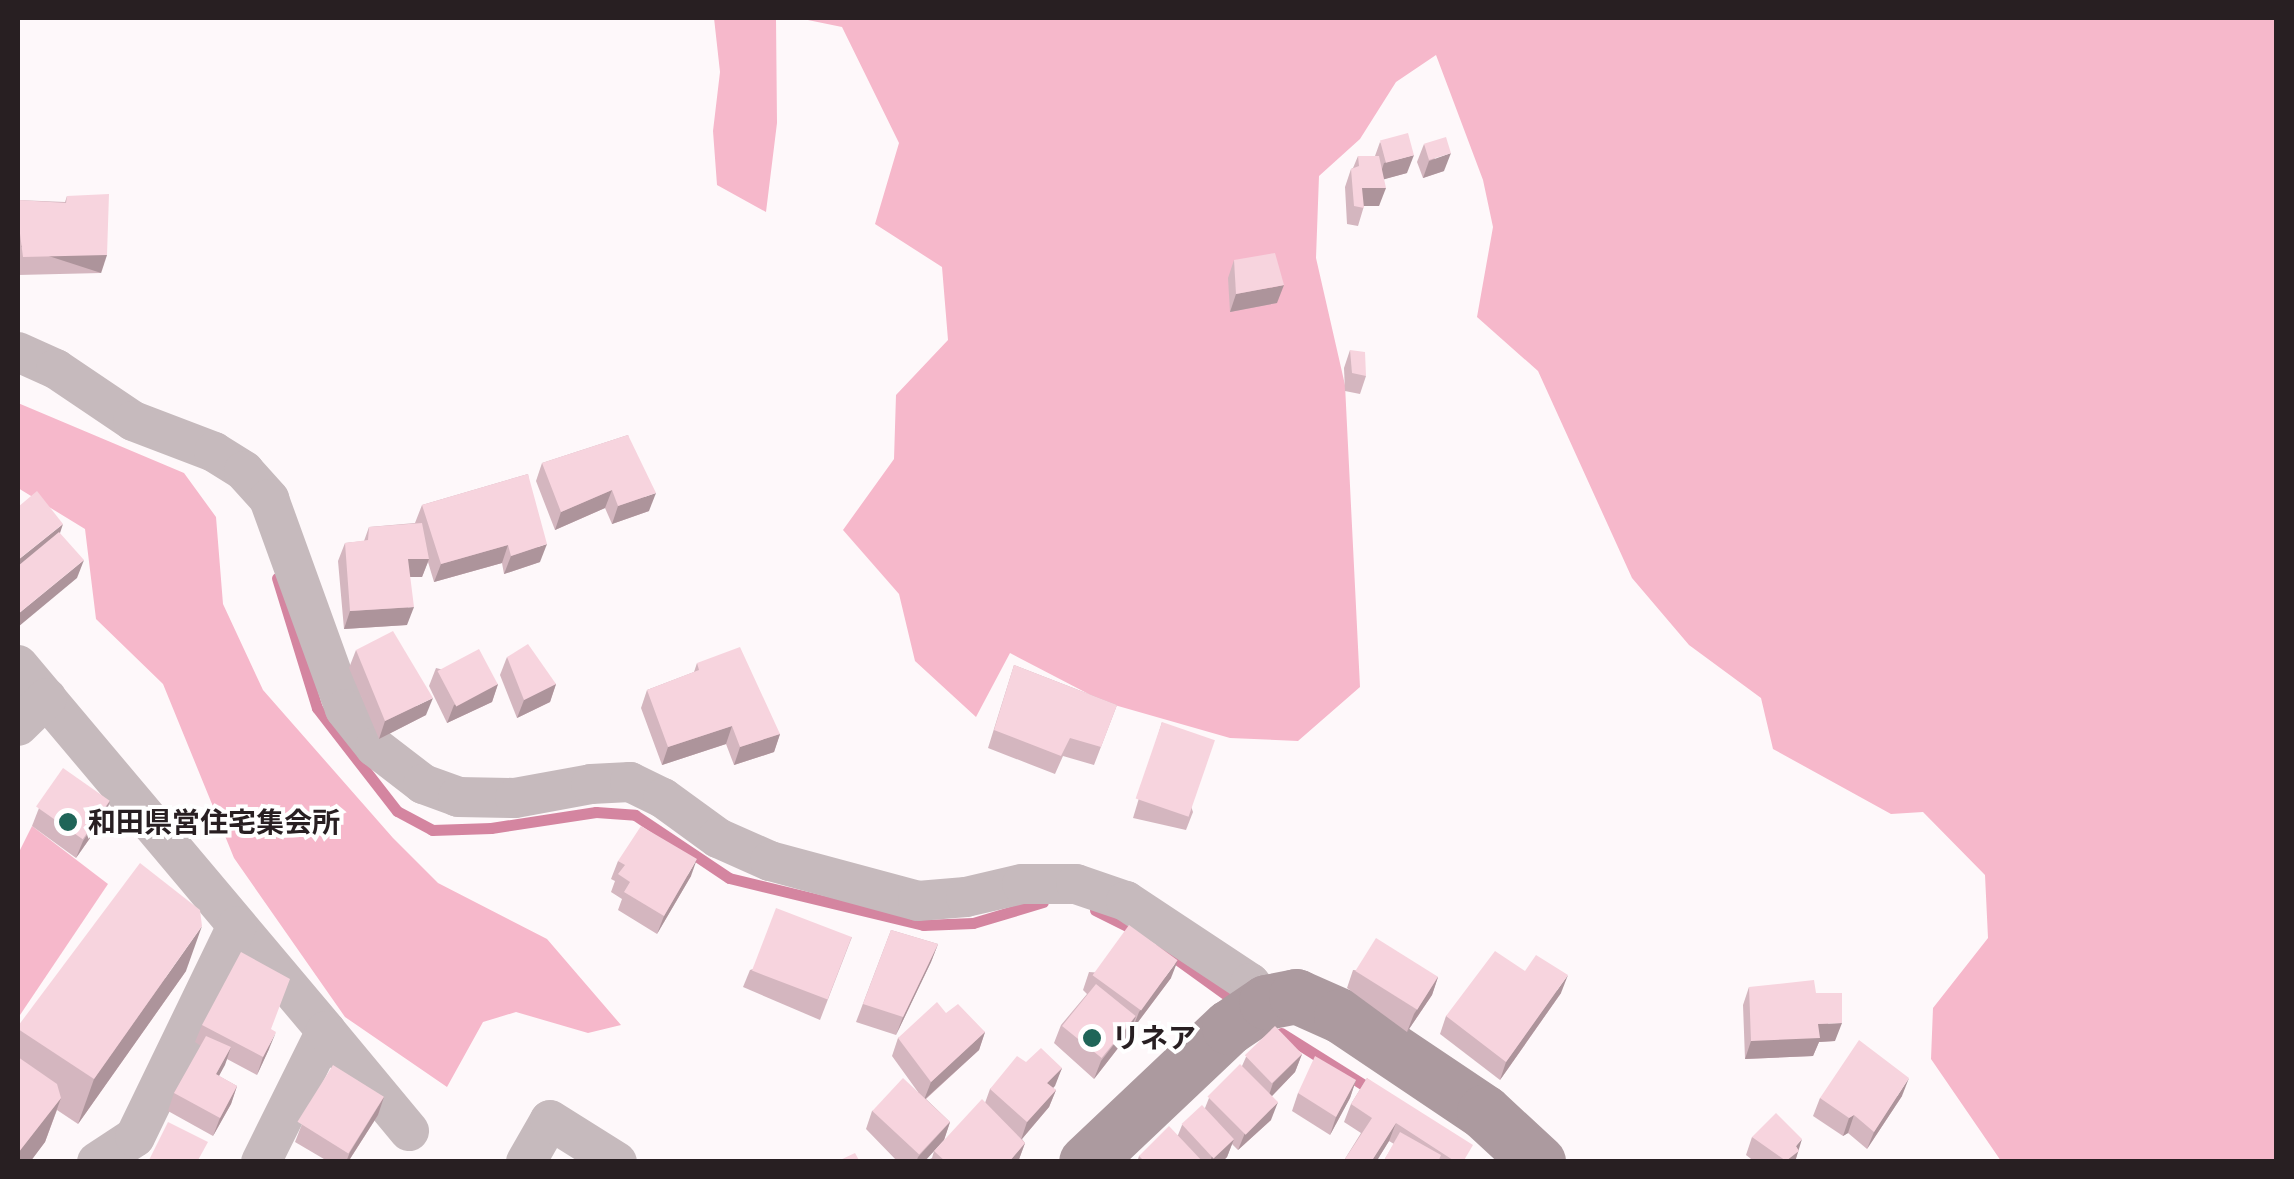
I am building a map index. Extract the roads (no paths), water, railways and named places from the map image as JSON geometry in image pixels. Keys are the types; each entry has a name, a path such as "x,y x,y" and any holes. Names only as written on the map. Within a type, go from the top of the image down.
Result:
{"street":[{"path":"18,352 69,376 133,421 214,452 244,470 270,498 345,709 374,747 423,784 458,797 515,798 592,784 630,782 663,798 718,838 770,861 918,901 966,897 1022,884 1076,884 1126,901 1250,983 1266,1002"},
{"path":"18,665 408,1131"},
{"path":"18,726 47,698"},
{"path":"96,1162 129,1149 237,926"},
{"path":"1086,1162 1229,1026 1266,1002 1296,996 1341,1016 1484,1112 1538,1162"},
{"path":"260,1162 326,1031"},
{"path":"526,1162 550,1120 618,1162"}],"waterway":[{"path":"277,578 317,708 397,811 432,830 491,828 596,812 635,815 729,878 923,925 973,923 1043,902"},
{"path":"1095,910 1141,933"},
{"path":"1160,947 1225,994"},
{"path":"1281,1033 1375,1092"}],"place":[{"name":"和田県営住宅集会所","path":"68,822"},
{"name":"リネア","path":"1092,1038"}]}
